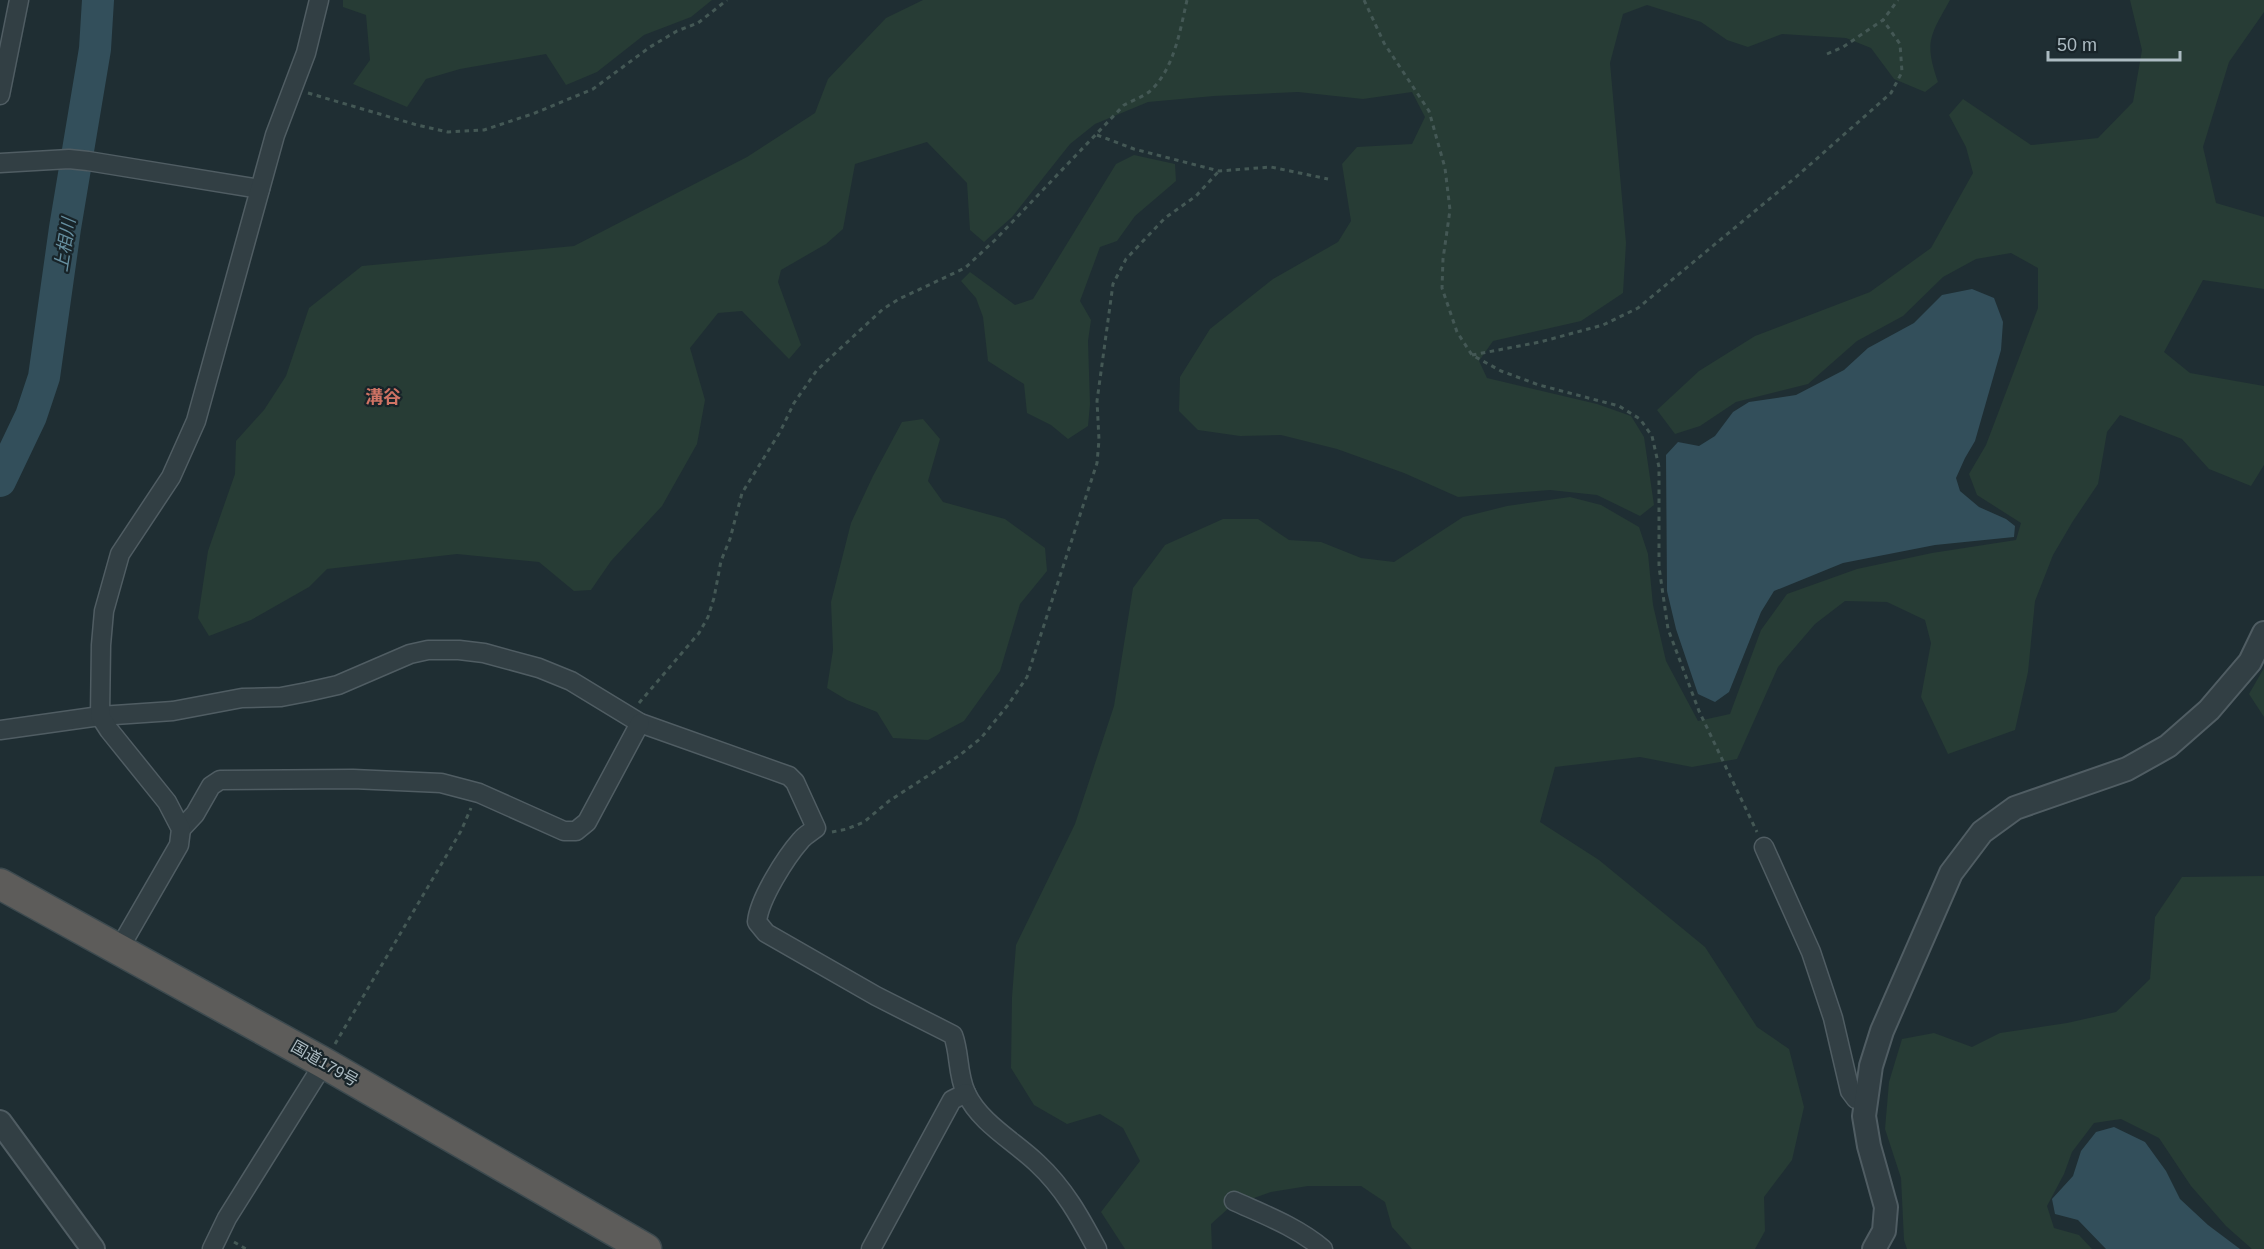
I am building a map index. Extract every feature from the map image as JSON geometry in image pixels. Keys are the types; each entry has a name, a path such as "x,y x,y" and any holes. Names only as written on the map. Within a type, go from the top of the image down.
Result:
{"highway":[{"name":"国道179号","path":"0,884 324,1063 646,1249"}],"street":[{"path":"0,95 19,0"},
{"path":"119,949 179,845 180,829 167,802 108,730 100,716 100,645 104,611 120,554 171,477 196,421 275,135 306,53 319,0"},
{"path":"0,163 69,159 260,189"},
{"path":"1874,1249 1884,1231 1886,1207 1869,1146 1864,1116 1871,1066 1882,1031 1951,873 1982,832 2015,808 2127,769 2168,746 2208,710 2250,662 2264,633"},
{"path":"0,730 100,716 173,711 242,698 281,697 338,686 410,654 428,650 459,650 484,653 538,668 571,681 634,720 789,776 795,782 816,828 802,838 766,892 758,909 757,922 766,933 876,996 952,1035 956,1043 966,1093 986,1120 1036,1162 1061,1188 1097,1249"},
{"path":"180,829 195,814 211,786 219,780 353,778 441,783 479,793 564,831 576,831 587,822 634,720"},
{"path":"1764,847 1811,952 1833,1018 1850,1091 1856,1099 1865,1100"},
{"path":"212,1249 227,1218 324,1063"},
{"path":"872,1249 952,1101 966,1093"},
{"path":"0,1122 93,1249"},
{"path":"1234,1201 1278,1221 1312,1240 1323,1249"}],"path":[{"path":"293,87 417,125 448,132 484,130 535,113 593,89 650,47 677,31 698,23 727,0"},
{"path":"634,720 699,633 708,617 721,561 730,539 742,493 780,432 794,403 817,370 883,309 965,268 1124,105 1149,92 1167,69 1187,0"},
{"path":"1364,0 1384,43 1429,111 1445,168 1450,210 1443,259 1442,288 1457,332 1472,355 1501,371 1539,385 1618,406 1640,419 1652,436 1659,467 1659,567 1668,629 1699,711 1764,847"},
{"path":"1827,54 1843,47 1883,20 1898,0"},
{"path":"1472,355 1540,342 1603,325 1638,308 1796,177 1891,93 1902,72 1900,44 1883,20"},
{"path":"1097,135 1134,150 1219,171 1271,167 1328,179"},
{"path":"816,828 829,832 847,830 864,822 889,801 960,754 981,738 1027,677 1097,463 1099,440 1097,401 1113,284 1126,259 1165,218 1196,196 1219,171"},
{"path":"324,1063 460,831 479,793"}],"green space":[{"path":"343,0 712,0 691,17 644,35 597,72 566,85 546,54 460,69 426,79 407,107 353,84 370,60 366,15 343,7"},
{"path":"923,0 1950,0 1931,40 1931,57 1938,82 1925,92 1894,79 1871,48 1846,38 1782,34 1748,47 1727,40 1701,22 1647,5 1623,14 1610,63 1626,243 1623,293 1581,321 1493,341 1479,361 1487,378 1597,404 1631,416 1644,437 1654,505 1640,516 1597,495 1550,490 1458,497 1404,473 1337,449 1281,435 1240,436 1198,430 1179,411 1180,377 1210,329 1273,279 1338,242 1351,221 1342,164 1357,147 1412,144 1425,117 1412,92 1363,99 1298,92 1214,96 1148,102 1095,124 1070,144 1012,217 984,242 970,230 967,183 927,142 855,164 843,229 826,244 781,270 778,282 801,345 789,359 742,311 718,313 690,348 705,400 697,444 662,506 611,561 591,590 574,591 539,562 457,554 327,569 309,587 251,620 209,636 198,618 208,551 235,474 236,441 264,410 286,376 309,308 362,266 574,246 747,157 815,113 828,79 886,18"},
{"path":"2130,0 2264,0 2264,12 2229,62 2203,147 2216,203 2264,217 2264,289 2203,280 2164,352 2190,373 2264,386 2264,465 2251,486 2209,469 2182,439 2120,415 2107,432 2098,484 2053,555 2035,601 2028,672 2015,730 1948,754 1921,697 1931,643 1925,620 1887,602 1845,601 1815,624 1778,667 1737,759 1692,767 1640,757 1555,767 1540,822 1599,860 1705,947 1757,1027 1789,1049 1804,1107 1792,1160 1764,1197 1765,1231 1755,1249 1412,1249 1392,1227 1385,1202 1361,1186 1308,1186 1271,1192 1231,1206 1211,1224 1212,1249 1125,1249 1101,1212 1140,1161 1123,1128 1100,1114 1067,1124 1034,1105 1011,1068 1012,997 1016,945 1075,824 1114,706 1133,588 1165,545 1223,519 1258,519 1289,540 1321,542 1361,558 1394,562 1463,517 1507,506 1570,497 1601,505 1639,527 1648,554 1653,605 1666,661 1698,721 1730,714 1761,630 1787,594 1857,569 1932,553 2016,540 2021,523 1977,495 1969,474 1986,445 2038,308 2038,268 2011,253 1976,259 1943,277 1903,316 1857,341 1808,384 1736,402 1700,426 1675,434 1657,410 1699,371 1755,336 1870,292 1931,248 1973,173 1966,147 1949,115 1963,99 2031,145 2098,138 2133,102 2142,50"},
{"path":"1134,155 1175,164 1176,181 1135,216 1117,241 1100,247 1080,301 1091,320 1088,341 1090,404 1088,426 1068,439 1051,425 1027,413 1024,384 988,361 983,317 976,298 961,281 970,272 1015,305 1033,299 1116,164"},
{"path":"923,419 940,439 928,481 943,502 1005,519 1045,548 1047,571 1020,604 1000,671 964,721 928,740 893,738 877,712 847,700 827,688 833,650 831,602 851,523 902,422"},
{"path":"2264,668 2264,717 2249,694"},
{"path":"2264,876 2264,1249 2252,1249 2226,1226 2191,1186 2159,1138 2121,1119 2094,1123 2072,1152 2064,1174 2047,1206 2054,1228 2079,1235 2092,1249 1907,1249 1904,1240 1901,1178 1885,1129 1889,1082 1902,1039 1934,1033 1972,1047 2000,1033 2067,1023 2116,1012 2150,979 2155,917 2182,877"}],"water":[{"path":"1972,289 1994,298 2003,322 2001,350 1975,441 1956,478 1960,491 1979,507 2006,519 2015,526 2014,537 1935,545 1843,563 1774,591 1761,612 1729,692 1715,702 1698,694 1676,629 1667,591 1666,455 1678,442 1699,446 1715,436 1733,412 1749,402 1796,395 1844,370 1868,348 1914,323 1942,295"},
{"path":"2114,1127 2145,1142 2166,1171 2180,1199 2208,1225 2240,1249 2106,1249 2078,1220 2055,1214 2052,1199 2073,1176 2081,1151 2096,1132"}],"waterway":[{"name":"上相川","path":"0,481 31,416 44,377 65,228 95,49 98,0"}],"district":[{"name":"溝谷","path":"383,397"}]}
